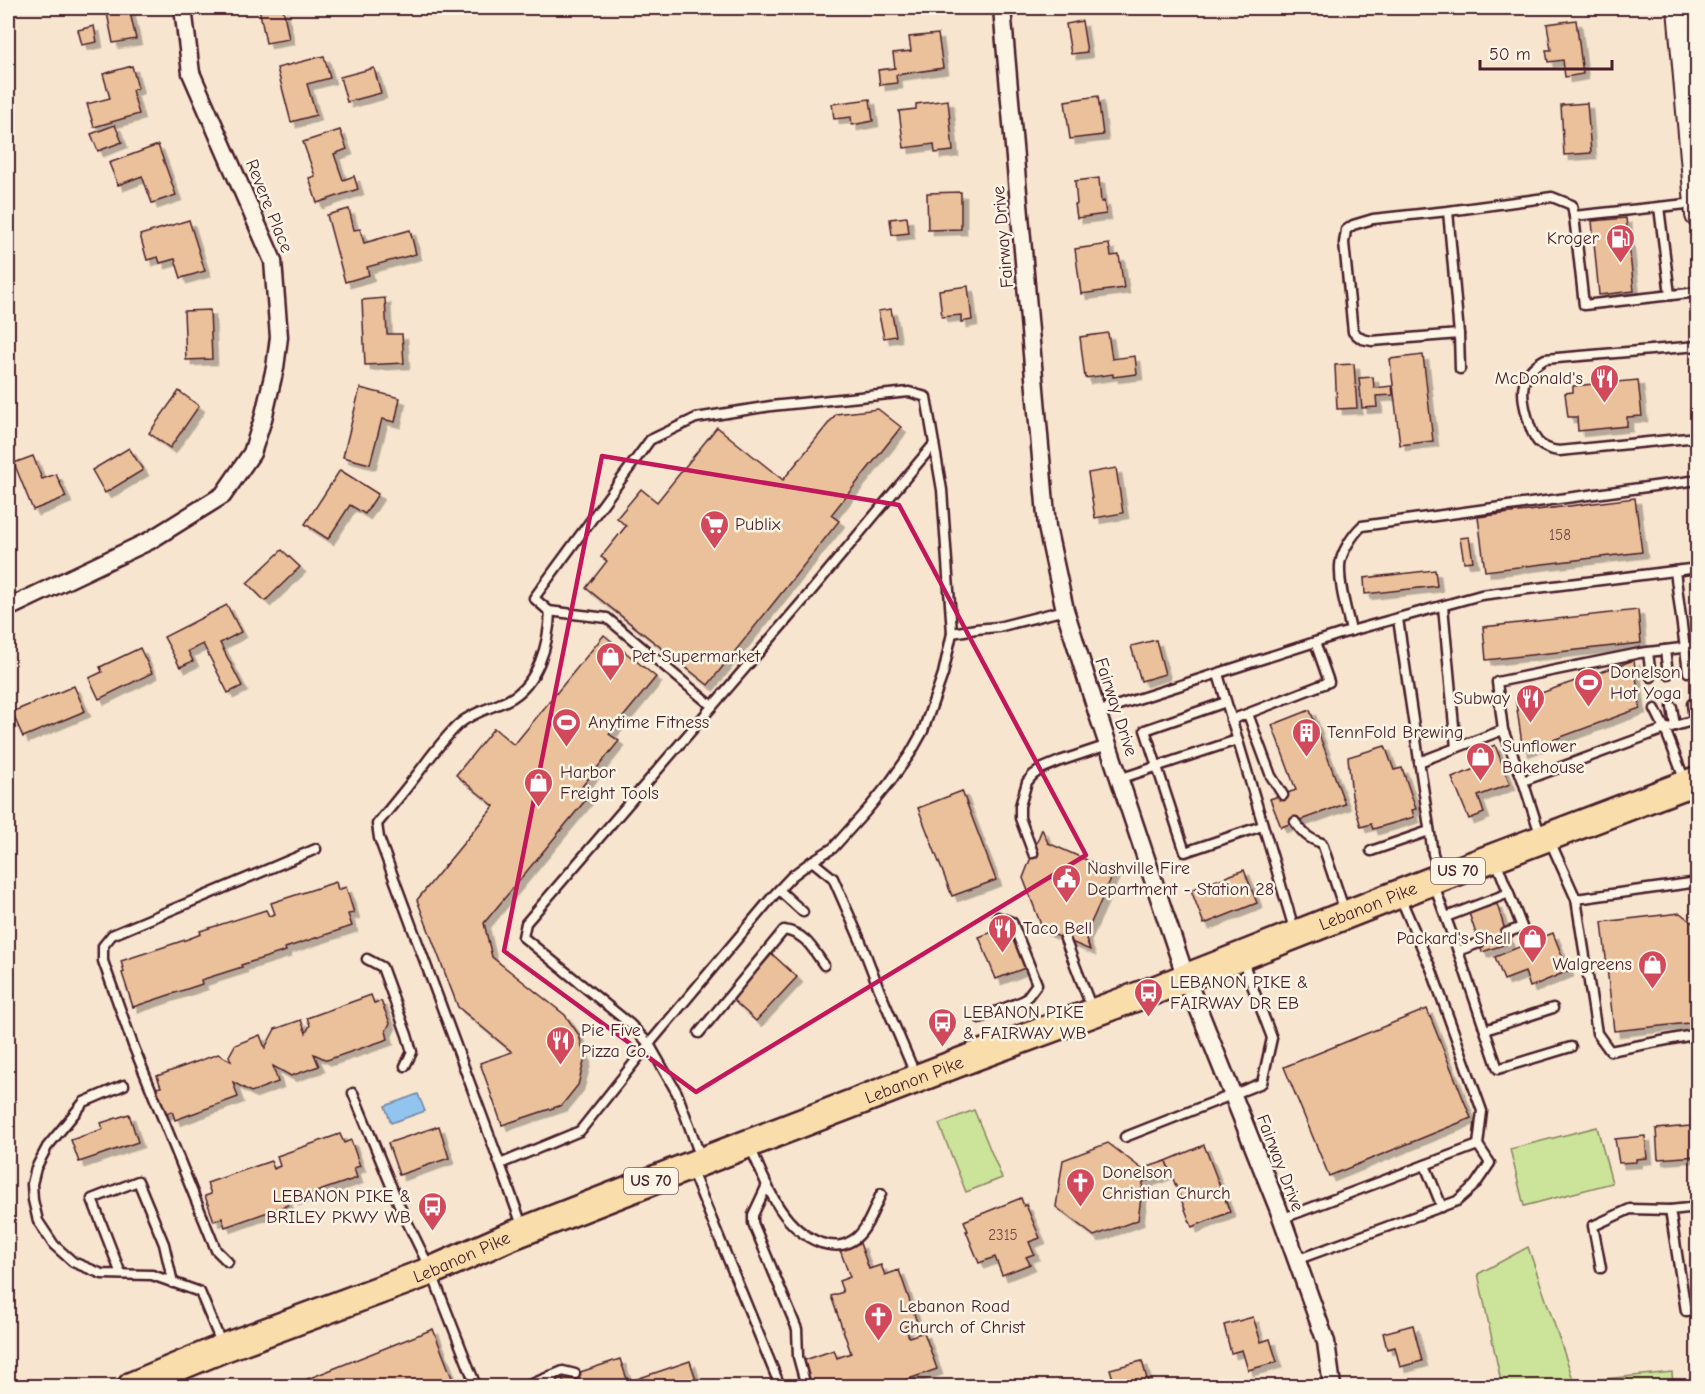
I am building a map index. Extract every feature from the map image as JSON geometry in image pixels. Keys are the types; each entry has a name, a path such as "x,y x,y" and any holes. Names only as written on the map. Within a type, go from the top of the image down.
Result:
{"main road":[{"path":"1680,8 1693,105 1697,207"},
{"name":"Lebanon Pike","path":"132,1386 223,1348 432,1271 508,1237 696,1163 1186,978 1692,782"}],"street":[{"name":"Revere Place","path":"8,608 149,541 223,495 252,453 263,419 275,368 279,337 273,261 191,73 183,8"},
{"name":"Fairway Drive","path":"1002,8 1047,527 1065,610 1096,712 1186,978 1281,1219 1326,1342 1332,1386"}],"lane":[{"path":"1459,334 1371,341 1362,339 1353,332 1344,243 1346,230 1353,225 1373,219 1552,197 1572,205 1584,305 1698,292"},
{"path":"1574,216 1659,207 1697,207"},
{"path":"1659,207 1670,295"},
{"path":"1448,211 1460,369"},
{"path":"1698,345 1545,359 1534,365 1528,373 1522,394 1528,421 1538,442 1547,449 1559,452 1698,437"},
{"path":"500,1164 580,1131 649,1044 779,890 792,876 833,848 868,809 910,754 923,731 943,674 951,633 942,490 926,397 909,392 771,406 696,418 650,440 534,598 550,612 550,628 534,678 511,699 482,710 461,722 445,738 377,824 379,838 389,866 524,1232"},
{"path":"780,1386 696,1163 677,1093 649,1044 630,1024 523,937 526,923 934,444"},
{"path":"1352,631 1339,564 1352,535 1362,526 1698,480"},
{"path":"1096,712 1315,642 1481,595 1698,568"},
{"path":"1675,571 1688,672"},
{"path":"1443,606 1456,748"},
{"path":"548,610 607,618 712,706"},
{"path":"951,633 998,627 1065,610"},
{"path":"1398,619 1437,879 1446,917 1498,1069 1571,1047"},
{"path":"1232,720 1329,682 1315,642"},
{"path":"1698,646 1644,652 1497,682 1503,730 1545,839 1576,899 1597,1033 1610,1051 1698,1034"},
{"path":"1665,650 1668,674"},
{"path":"1644,652 1651,677"},
{"path":"1218,674 1296,935"},
{"path":"1226,702 1145,730 1185,852 1262,826"},
{"path":"1523,781 1665,729 1696,720 1692,704"},
{"path":"1672,706 1675,726"},
{"path":"1655,710 1692,782"},
{"path":"1248,714 1271,776 1283,795"},
{"path":"1419,762 1503,730"},
{"path":"1119,779 1237,740"},
{"path":"1033,853 1020,818 1020,806 1027,782 1043,768 1108,745"},
{"path":"1295,822 1311,840 1322,843 1347,915"},
{"path":"1371,851 1429,831"},
{"path":"228,1262 216,1250 133,1045 103,961 103,946 112,935 316,849"},
{"path":"1495,858 1522,927 1506,933"},
{"path":"812,861 832,878 917,1079"},
{"path":"1576,899 1698,882"},
{"path":"779,890 803,912"},
{"path":"1446,917 1509,893"},
{"path":"1296,1260 1457,1201 1475,1185 1490,1163 1478,1145 1482,1111 1432,971 1400,895"},
{"path":"980,1018 1025,1000 1036,984 1012,922 998,917"},
{"path":"699,1033 784,930 796,932 806,940 824,965"},
{"path":"1065,939 1093,1012"},
{"path":"1458,951 1479,944"},
{"path":"1125,1137 1262,1083 1272,1038 1241,956"},
{"path":"367,959 382,967 407,1035 412,1052 405,1066"},
{"path":"1485,1030 1553,1008"},
{"path":"124,1084 84,1102 47,1147 36,1168 32,1184 38,1221 54,1245 73,1262 102,1274 152,1275 200,1292 223,1348"},
{"path":"353,1093 399,1205 432,1271 476,1386"},
{"path":"749,1143 783,1215 809,1238 833,1247 856,1238 865,1227 880,1194"},
{"path":"1281,1219 1478,1145"},
{"path":"1425,1165 1442,1207"},
{"path":"121,1275 92,1199 138,1181 164,1244 173,1283"},
{"path":"767,1185 753,1215 753,1223 797,1329 798,1357 806,1386"},
{"path":"1601,1268 1593,1226 1630,1209 1670,1210 1698,1207"},
{"path":"1670,1210 1686,1311 1698,1310"},
{"path":"528,1386 563,1371 575,1374"},
{"path":"550,1376 554,1386"}],"highlighted area":[{"path":"602,456 899,505 1086,855 696,1092 504,951"}],"green space":[{"path":"974,1110 1002,1178 966,1192 939,1124"},
{"path":"1597,1127 1612,1183 1524,1206 1510,1149"},
{"path":"1528,1247 1574,1382 1672,1372 1673,1386 1502,1386 1478,1274"}],"water":[{"path":"418,1094 425,1111 391,1123 385,1106"}],"building":[{"path":"106,8 129,8 136,39 113,43"},
{"path":"259,8 283,8 289,39 266,43"},
{"path":"1576,20 1583,74 1565,77 1563,60 1548,62 1546,50 1551,50 1547,24"},
{"path":"1082,21 1087,52 1071,54 1066,24"},
{"path":"94,26 97,42 82,45 78,30"},
{"path":"938,34 943,68 896,75 897,83 880,85 878,70 895,68 893,53 911,51 909,37"},
{"path":"324,56 330,78 307,84 316,115 291,122 277,68"},
{"path":"132,66 138,88 132,90 139,114 94,127 87,104 110,98 103,74"},
{"path":"374,68 381,93 347,102 340,77"},
{"path":"1098,96 1103,135 1070,139 1065,101"},
{"path":"870,99 873,121 852,125 851,117 834,119 832,104"},
{"path":"948,100 953,151 935,153 934,144 904,148 899,111 916,109 916,104"},
{"path":"1587,103 1591,153 1564,155 1561,105"},
{"path":"115,125 122,142 98,151 91,134"},
{"path":"340,130 347,149 334,154 343,180 354,176 358,189 317,203 309,178 315,176 303,142"},
{"path":"158,145 176,195 152,203 142,176 118,185 109,163"},
{"path":"1099,178 1101,202 1104,201 1106,214 1077,218 1075,181"},
{"path":"961,192 961,229 928,230 927,193"},
{"path":"349,209 354,230 360,229 364,243 410,230 416,254 367,267 369,275 345,282 327,215"},
{"path":"907,217 909,233 892,235 890,219"},
{"path":"1626,218 1634,291 1599,295 1592,221"},
{"path":"189,220 205,271 181,278 175,259 160,263 158,257 147,260 140,235"},
{"path":"1109,244 1111,256 1119,255 1124,288 1081,294 1075,249"},
{"path":"968,286 972,320 961,322 961,315 942,317 939,290"},
{"path":"385,298 387,334 402,334 404,363 365,365 362,300"},
{"path":"891,309 896,336 884,338 878,311"},
{"path":"210,310 212,359 186,360 184,311"},
{"path":"1108,333 1112,359 1135,356 1137,374 1113,377 1113,374 1085,378 1080,337"},
{"path":"1423,355 1433,441 1400,445 1390,359"},
{"path":"1354,364 1357,408 1337,409 1335,365"},
{"path":"1373,377 1374,388 1392,386 1393,395 1376,396 1377,407 1362,408 1359,378"},
{"name":"McDonald's","path":"1638,380 1642,416 1627,417 1627,426 1578,431 1577,417 1568,417 1565,393 1573,392 1573,386"},
{"path":"360,388 400,398 395,422 382,419 370,464 343,457"},
{"path":"179,391 199,406 170,448 149,433"},
{"path":"878,409 901,427 831,515 839,521 708,685 586,588 607,561 601,557 626,526 617,518 641,489 657,502 717,427 783,480 836,414"},
{"path":"129,448 143,470 105,493 92,470"},
{"path":"33,456 42,479 56,474 66,497 33,510 14,463"},
{"path":"1116,468 1123,513 1095,518 1088,473"},
{"path":"340,470 378,494 365,514 350,505 328,539 305,524"},
{"path":"1635,498 1642,552 1485,571 1478,517"},
{"path":"1469,537 1473,561 1464,562 1460,538"},
{"path":"282,550 300,567 265,601 247,583"},
{"path":"1435,570 1437,586 1365,594 1364,578"},
{"path":"227,605 241,632 220,643 242,686 228,693 203,644 188,651 193,661 180,667 164,637"},
{"path":"1638,610 1641,643 1486,660 1483,627"},
{"path":"604,635 656,677 609,734 619,741 580,789 589,796 484,923 492,957 565,1015 579,1035 585,1058 578,1085 562,1105 502,1125 480,1063 512,1052 458,1007 417,900 494,806 456,775 494,728 514,745"},
{"path":"1156,640 1165,674 1141,681 1131,646"},
{"path":"140,648 152,673 99,699 89,678 102,672 100,667"},
{"path":"1634,660 1640,708 1523,751 1516,702"},
{"path":"74,686 85,711 23,737 12,712"},
{"name":"TennFold Brewing","path":"1310,710 1345,804 1281,827 1270,799 1296,790 1272,725"},
{"name":"Sunflower Bakehouse","path":"1495,745 1510,784 1478,796 1484,813 1469,819 1452,778 1479,767 1474,754"},
{"path":"1385,746 1394,770 1402,768 1416,809 1412,810 1414,817 1373,829 1371,824 1361,827 1352,796 1348,757"},
{"path":"962,791 996,880 952,896 918,808"},
{"name":"Nashville Fire Department - Station 28","path":"1042,829 1048,843 1114,872 1085,936 1090,950 1043,930 1023,878"},
{"path":"1244,870 1257,903 1204,924 1191,890"},
{"path":"336,882 338,890 346,887 354,913 348,914 352,926 285,948 286,951 201,980 202,984 133,1007 122,973 124,972 121,961 188,939 201,934 200,931 266,910 269,916 275,914 271,903"},
{"path":"1497,904 1509,943 1482,952 1469,913"},
{"name":"Walgreens","path":"1680,913 1694,924 1698,957 1698,1022 1614,1031 1602,922"},
{"name":"Taco Bell","path":"1008,926 1025,968 996,979 979,937"},
{"name":"Packard's Shell","path":"1553,933 1568,971 1530,987 1525,972 1504,980 1495,957"},
{"path":"772,954 797,977 756,1021 732,999"},
{"path":"371,995 374,1003 381,1001 390,1023 386,1031 388,1039 327,1060 314,1054 319,1066 291,1076 273,1066 278,1082 251,1092 233,1082 238,1097 175,1120 172,1111 164,1114 155,1088 161,1087 157,1076 218,1054 231,1061 229,1056 235,1045 260,1035 265,1048 275,1029 301,1020 306,1033 310,1025 307,1018"},
{"path":"1427,1009 1471,1118 1329,1176 1284,1067"},
{"path":"129,1114 138,1142 79,1162 71,1140 103,1129 101,1123"},
{"path":"1691,1117 1698,1117 1698,1156 1658,1159 1656,1129 1691,1126"},
{"path":"439,1126 449,1158 399,1175 388,1143"},
{"path":"340,1134 344,1143 351,1140 360,1166 354,1168 357,1178 293,1200 291,1193 285,1196 288,1205 225,1227 222,1218 214,1221 205,1196 211,1194 207,1183 271,1161 274,1169 280,1166 277,1156"},
{"path":"1645,1136 1647,1158 1636,1159 1636,1162 1619,1163 1615,1139"},
{"path":"1108,1143 1142,1169 1166,1161 1170,1172 1143,1182 1138,1220 1094,1236 1056,1207 1063,1160"},
{"path":"1204,1145 1230,1212 1192,1227 1166,1161"},
{"path":"1021,1198 1040,1238 1029,1242 1034,1254 1026,1257 1030,1264 1002,1275 995,1257 979,1263 964,1221"},
{"path":"860,1243 869,1269 881,1265 885,1275 899,1270 917,1322 905,1327 909,1337 924,1332 937,1369 889,1386 811,1386 802,1361 834,1350 837,1358 851,1353 831,1296 843,1292 839,1281 850,1277 840,1250"},
{"path":"1253,1317 1261,1342 1270,1339 1277,1362 1248,1370 1242,1350 1231,1353 1224,1325"},
{"path":"1413,1325 1422,1361 1400,1367 1395,1347 1387,1349 1383,1333"},
{"path":"433,1329 454,1383 444,1386 290,1386"},
{"path":"620,1359 628,1382 690,1361 698,1386 565,1386 562,1378"},
{"path":"1142,1361 1149,1386 1115,1386 1110,1369"}],"place":[{"name":"Kroger","path":"1620,264"},
{"name":"McDonald's","path":"1604,404"},
{"name":"Publix","path":"714,550"},
{"name":"Pet Supermarket","path":"611,682"},
{"name":"Donelson Hot Yoga","path":"1589,708"},
{"name":"Subway","path":"1531,724"},
{"name":"Anytime Fitness","path":"567,748"},
{"name":"TennFold Brewing","path":"1306,758"},
{"name":"Sunflower Bakehouse","path":"1481,782"},
{"name":"Harbor Freight Tools","path":"539,808"},
{"name":"Nashville Fire Department - Station 28","path":"1066,904"},
{"name":"Taco Bell","path":"1002,954"},
{"name":"Packard's Shell","path":"1532,964"},
{"name":"Walgreens","path":"1653,990"},
{"name":"LEBANON PIKE & FAIRWAY DR EB","path":"1149,1018"},
{"name":"LEBANON PIKE & FAIRWAY WB","path":"942,1048"},
{"name":"Pie Five Pizza Co.","path":"560,1066"},
{"name":"Donelson Christian Church","path":"1081,1208"},
{"name":"LEBANON PIKE & BRILEY PKWY WB","path":"432,1232"},
{"name":"Lebanon Road Church of Christ","path":"878,1342"}]}
